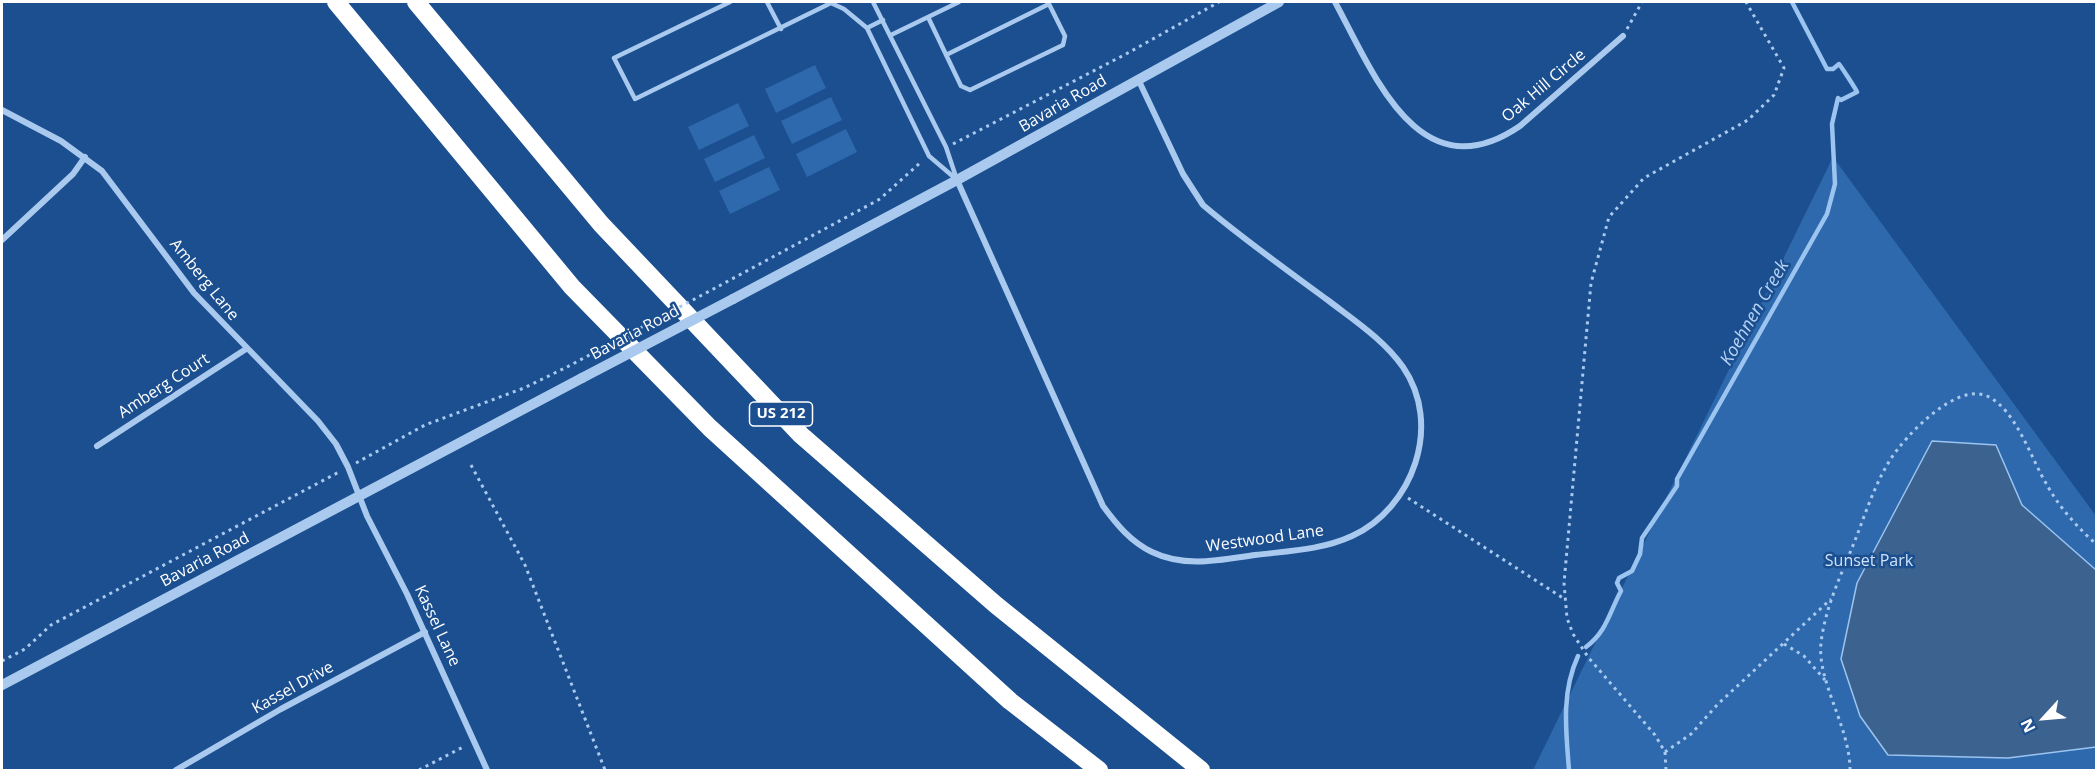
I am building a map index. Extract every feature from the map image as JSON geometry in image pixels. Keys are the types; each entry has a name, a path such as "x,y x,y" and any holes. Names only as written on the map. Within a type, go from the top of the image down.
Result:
{"highway":[{"path":"336,2 572,287 710,428 1010,701 1099,771"},
{"name":"US 212","path":"416,2 601,224 801,435 996,605 1201,771"}],"street":[{"name":"Bavaria Road","path":"2,686 358,495 957,180 1279,2"},
{"name":"Oak Hill Circle","path":"1335,2 1388,99 1401,116 1418,131 1439,141 1461,145 1483,144 1502,138 1520,126 1623,36"},
{"name":"Westwood Lane","path":"957,180 1103,506 1116,524 1134,541 1151,552 1174,560 1202,562 1328,545 1353,536 1375,522 1401,494 1419,455 1421,433 1419,410 1404,369 1376,338 1203,205 1183,174 1137,79"},
{"name":"Amberg Lane","path":"2,110 85,157 118,191 194,293 318,422 336,444 348,467 358,495"},
{"path":"2,240 73,174 85,157"},
{"name":"Amberg Court","path":"97,446 246,349"},
{"name":"Kassel Lane","path":"358,495 425,632 487,771"},
{"name":"Kassel Drive","path":"176,771 281,709 425,632"}],"lane":[{"path":"730,2 614,58 635,99 832,2 867,28 929,156 957,180"},
{"path":"767,2 781,29"},
{"path":"816,2 820,8"},
{"path":"873,2 946,147 957,180"},
{"path":"891,35 959,2"},
{"path":"928,17 946,55 961,86 970,90 1059,48 1065,36 1048,3 946,55"},
{"path":"867,28 883,20"}],"path":[{"path":"946,147 1126,54 1219,2"},
{"path":"1623,36 1642,2"},
{"path":"1666,771 1665,752 1655,735 1588,657 1573,634 1567,618 1564,583 1591,283 1610,217 1644,178 1748,120 1774,95 1784,68 1746,2"},
{"path":"2,660 26,649 51,625 425,425 524,388 719,286 879,199 929,156"},
{"path":"1850,771 1847,742 1822,662 1821,643 1832,598 1876,487 1891,459 1905,440 1936,411 1952,400 1969,394 1984,394 1999,402 2023,438 2048,487 2082,532 2097,544"},
{"path":"471,465 525,565 605,771"},
{"path":"1401,494 1566,600"},
{"path":"1665,752 1691,734 1718,704 1832,598"},
{"path":"1784,644 1804,656 1828,684"},
{"path":"418,771 475,740"}],"green space":[{"path":"815,65 826,88 776,113 765,89"},
{"path":"831,97 842,120 792,144 781,121"},
{"path":"738,103 749,126 699,150 688,127"},
{"path":"846,129 857,152 807,177 796,154"},
{"path":"754,135 765,158 715,182 704,159"},
{"name":"Sunset Park","path":"1833,157 2096,516 2096,770 1533,770"},
{"path":"769,167 780,190 730,214 719,191"}],"shaded area":[{"path":"1932,441 1996,445 2022,505 2096,570 2096,747 2008,758 1888,755 1860,716 1841,659 1857,583"}],"waterway":[{"name":"Koehnen Creek","path":"1586,647 1603,628 1621,591 1617,583 1619,578 1632,571 1640,554 1642,538 1677,486 1677,479 1827,214 1835,184 1832,124 1838,98 1841,100 1857,92 1839,64 1833,69 1827,69 1792,2"},
{"name":"Koehnen Creek","path":"1569,770 1566,727 1567,698 1578,656"}]}
